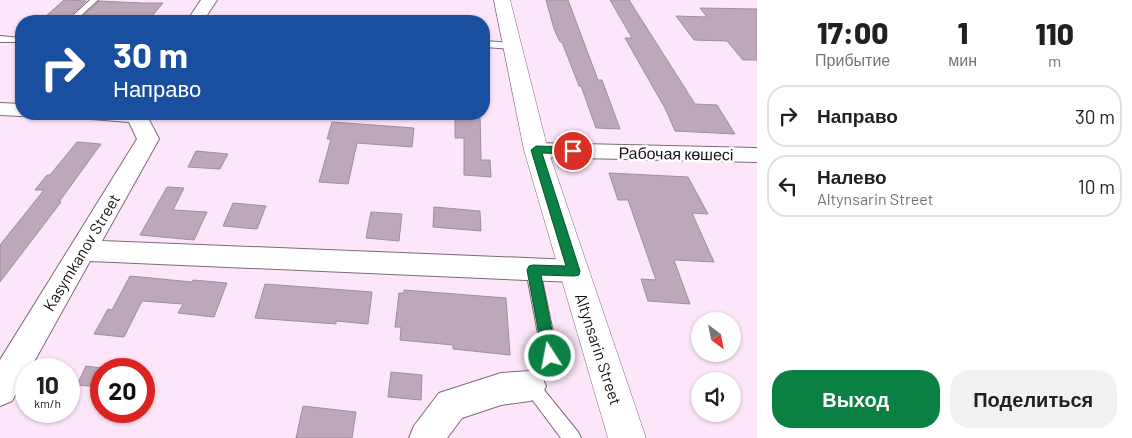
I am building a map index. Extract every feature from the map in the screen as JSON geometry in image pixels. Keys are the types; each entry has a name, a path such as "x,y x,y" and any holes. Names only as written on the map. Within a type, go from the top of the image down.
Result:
{"street":[{"path":"200,15 209,0"},
{"name":"Altynsarin Street","path":"502,0 536,150 627,438"},
{"path":"0,109 15,110"},
{"name":"Kasymkanov Street","path":"0,390 148,139 140,120"},
{"name":"Рабочая көшесі","path":"536,150 757,155"},
{"path":"82,250 574,271"},
{"path":"426,438 451,406 500,389 530,386"}],"lane":[{"path":"78,15 94,0"},
{"path":"0,39 15,40"},
{"path":"490,44 512,46"},
{"path":"533,270 550,356 530,386 572,438"}],"building":[{"path":"64,0 86,1 71,15 47,15"},
{"path":"546,0 568,0 598,80 602,80 620,129 596,128 581,86 579,86 562,42 560,42 554,29"},
{"path":"610,0 629,0 695,104 717,105 735,134 675,131 666,110 625,38 632,38"},
{"path":"99,1 163,3 153,15 84,15"},
{"path":"700,8 757,9 757,60 743,60 727,41 694,40 676,16 707,17"},
{"path":"455,120 480,120 481,160 490,160 491,177 464,175 464,138 455,138"},
{"path":"332,122 414,128 412,147 357,143 348,184 319,182 331,139 327,139"},
{"path":"77,142 101,144 59,202 61,202 0,282 0,245 44,190 35,190"},
{"path":"196,151 228,154 220,169 188,167"},
{"path":"609,173 688,177 708,214 692,213 714,262 674,260 690,304 648,301 641,279 656,280 628,200 618,200"},
{"path":"167,187 184,188 173,210 207,212 194,240 140,235"},
{"path":"233,203 266,206 257,229 223,226"},
{"path":"434,207 480,211 481,231 433,227"},
{"path":"371,212 402,214 399,241 366,238"},
{"path":"130,276 192,282 193,280 227,283 214,317 178,313 183,304 142,301 124,337 94,334 108,309 112,310"},
{"path":"265,284 372,292 368,324 336,321 336,324 255,318"},
{"path":"404,290 506,298 510,355 453,349 453,345 400,340 401,327 395,327 399,293 404,293"},
{"path":"86,366 90,367 90,386 80,385 80,379"},
{"path":"391,372 422,375 421,400 388,397"},
{"path":"303,406 356,412 352,438 296,438"}],"route":[{"path":"550,356 533,270 574,271 536,150 573,151"}]}
